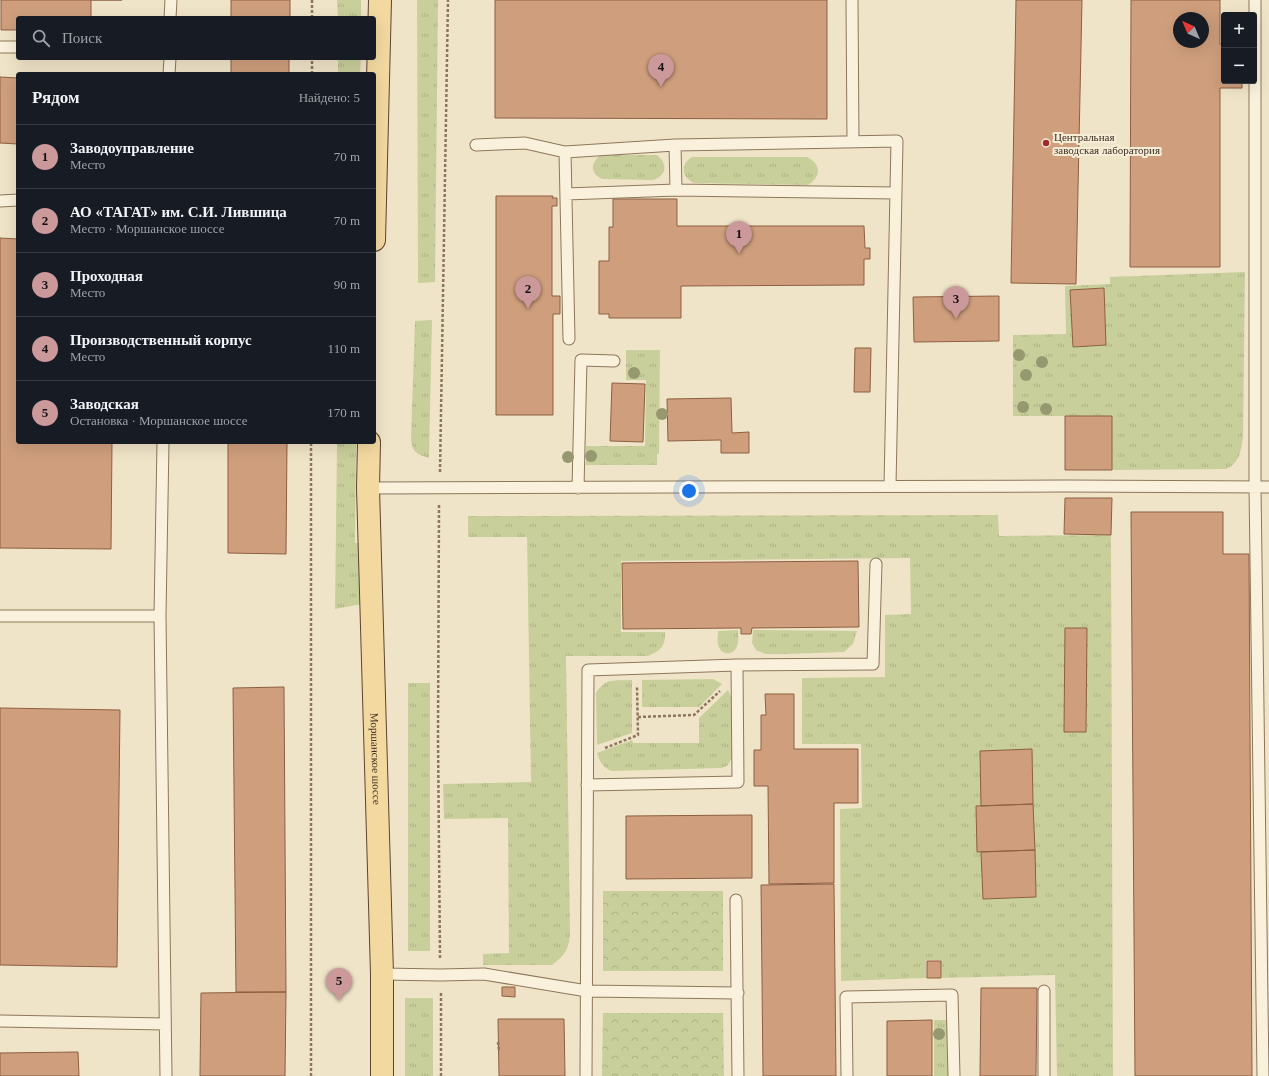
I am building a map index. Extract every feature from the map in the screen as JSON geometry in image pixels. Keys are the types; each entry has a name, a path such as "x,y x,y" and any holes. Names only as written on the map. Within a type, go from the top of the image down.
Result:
{"main road":[{"path":"376,160 380,0"},
{"name":"Моршанское шоссе","path":"369,444 368,488 382,974 382,1076"}],"lane":[{"path":"170,16 171,0"},
{"path":"852,0 853,142"},
{"path":"1254,0 1256,487 1263,1076"},
{"path":"0,47 16,47"},
{"path":"169,72 170,60"},
{"path":"476,145 525,142 565,152 675,145 897,142 890,486"},
{"path":"675,145 676,190"},
{"path":"565,152 569,339"},
{"path":"566,194 676,190 896,193"},
{"path":"0,201 16,200"},
{"path":"578,488 581,360 614,361"},
{"path":"163,444 160,616 166,1076"},
{"path":"368,488 890,486 1269,487"},
{"path":"586,1076 588,670 637,668 737,670 873,664 876,564"},
{"path":"0,616 160,616"},
{"path":"587,785 738,782 737,670"},
{"path":"736,900 738,1076"},
{"path":"382,974 484,974 587,991 738,993"},
{"path":"1044,991 1044,1076"},
{"path":"848,1076 846,997 952,995 954,1076"},
{"path":"0,1022 165,1024"}],"path":[{"path":"312,0 312,16"},
{"path":"441,1076 438,737 439,488 448,0"},
{"path":"312,60 312,72"},
{"path":"311,444 311,1076"},
{"path":"587,754 638,735 637,668"},
{"path":"638,717 694,715 737,670"},
{"path":"498,1042 499,1050"}],"green space":[{"path":"337,0 361,0 361,16 338,16"},
{"path":"417,0 438,0 435,282 418,283"},
{"path":"338,60 361,60 360,72 338,72"},
{"path":"601,155 657,155 663,162 664,169 658,178 653,180 602,179 595,174 593,168 595,161"},
{"path":"692,157 807,157 815,163 818,174 813,182 808,185 694,183 684,174 685,163"},
{"path":"1245,272 1243,437 1239,456 1231,466 1226,469 1112,470 1112,416 1013,416 1013,335 1066,334 1065,286 1110,284 1110,277"},
{"path":"432,320 429,458 416,452 412,446 411,438 415,321"},
{"path":"626,350 660,350 659,454 657,454 657,465 586,465 586,446 645,446 646,380 626,380"},
{"path":"337,444 356,444 355,543 369,543 362,604 335,609"},
{"path":"998,515 999,536 1111,535 1113,1076 1057,1076 1055,975 942,978 941,960 926,960 926,978 841,981 840,809 862,808 861,744 802,744 802,678 885,677 885,615 911,614 910,558 621,561 621,632 665,632 665,637 659,650 648,656 566,656 569,944 566,952 552,965 483,965 483,954 509,953 508,818 444,819 443,784 531,782 527,537 468,537 468,516"},
{"path":"738,630 738,643 736,649 729,653 724,653 718,645 718,631"},
{"path":"753,630 857,631 853,644 844,652 765,654 756,650 752,643"},
{"path":"713,679 722,684 699,707 642,707 642,680"},
{"path":"616,680 632,680 632,733 597,745 596,693 603,684 607,682"},
{"path":"408,683 430,683 430,951 408,951"},
{"path":"728,690 731,697 732,758 727,766 721,768 612,771 606,768 601,762 597,753 632,740 633,743 699,743 699,718"},
{"path":"603,891 723,891 723,971 603,971"},
{"path":"405,998 433,998 433,1076 405,1076"},
{"path":"603,1013 723,1013 724,1076 602,1076"},
{"path":"934,1020 947,1020 948,1076 934,1076"}],"building":[{"path":"1,0 91,0 91,16 16,16 16,30 1,30"},
{"path":"231,0 290,0 290,16 231,16"},
{"path":"495,0 827,0 827,119 495,118"},
{"name":"Центральная заводская лаборатория","path":"1016,0 1082,0 1076,284 1011,283"},
{"path":"1131,0 1220,0 1221,84 1242,84 1242,88 1220,88 1220,267 1130,267"},
{"path":"231,60 289,60 289,72 231,72"},
{"path":"0,77 16,78 16,144 0,143"},
{"path":"496,196 553,196 552,198 557,198 557,206 552,206 552,296 560,296 560,314 553,314 553,415 496,415"},
{"path":"613,199 677,199 677,226 864,226 865,248 870,248 870,259 864,259 864,285 681,286 681,318 609,318 609,314 599,314 599,261 609,261 609,227 613,227"},
{"path":"0,238 16,239 16,444 112,444 111,549 0,548"},
{"path":"1104,288 1106,345 1073,347 1070,290"},
{"path":"999,296 999,341 914,342 913,297"},
{"path":"855,348 871,348 870,392 854,392"},
{"path":"612,383 645,384 643,442 610,441"},
{"path":"731,398 732,433 749,432 749,453 721,453 721,440 668,441 667,399"},
{"path":"1065,416 1112,416 1112,470 1065,470"},
{"path":"228,444 287,444 286,554 228,553"},
{"path":"1065,498 1112,498 1111,535 1064,534"},
{"path":"1131,512 1223,512 1223,554 1249,554 1252,1076 1135,1076"},
{"path":"858,561 859,627 752,628 751,634 741,634 741,628 623,629 622,563"},
{"path":"1065,628 1087,628 1086,732 1064,732"},
{"path":"284,687 286,992 236,992 233,688"},
{"path":"765,694 794,694 794,749 858,749 858,803 834,803 834,883 769,884 768,786 754,786 754,750 761,750 761,715 766,715"},
{"path":"0,708 120,710 117,967 0,965"},
{"path":"1032,749 1033,804 981,806 980,751"},
{"path":"1033,804 1035,850 977,852 976,806"},
{"path":"752,815 752,878 626,879 626,816"},
{"path":"1035,850 1036,897 983,899 981,852"},
{"path":"834,884 836,1076 763,1076 761,885"},
{"path":"927,961 941,961 941,978 927,978"},
{"path":"502,987 515,987 515,997 502,996"},
{"path":"981,988 1037,988 1036,1076 980,1076"},
{"path":"286,992 285,1076 200,1076 201,993"},
{"path":"498,1019 564,1019 565,1076 499,1076"},
{"path":"932,1020 932,1076 887,1076 887,1021"},
{"path":"78,1052 79,1076 0,1076 0,1053"}],"place":[{"name":"Производственный корпус","path":"661,87"},
{"name":"Центральная заводская лаборатория","path":"1046,143"},
{"name":"Заводоуправление","path":"739,254"},
{"name":"АО «ТАГАТ» им. С.И. Лившица","path":"528,309"},
{"name":"Проходная","path":"956,319"},
{"name":"Заводская","path":"339,1001"}]}
